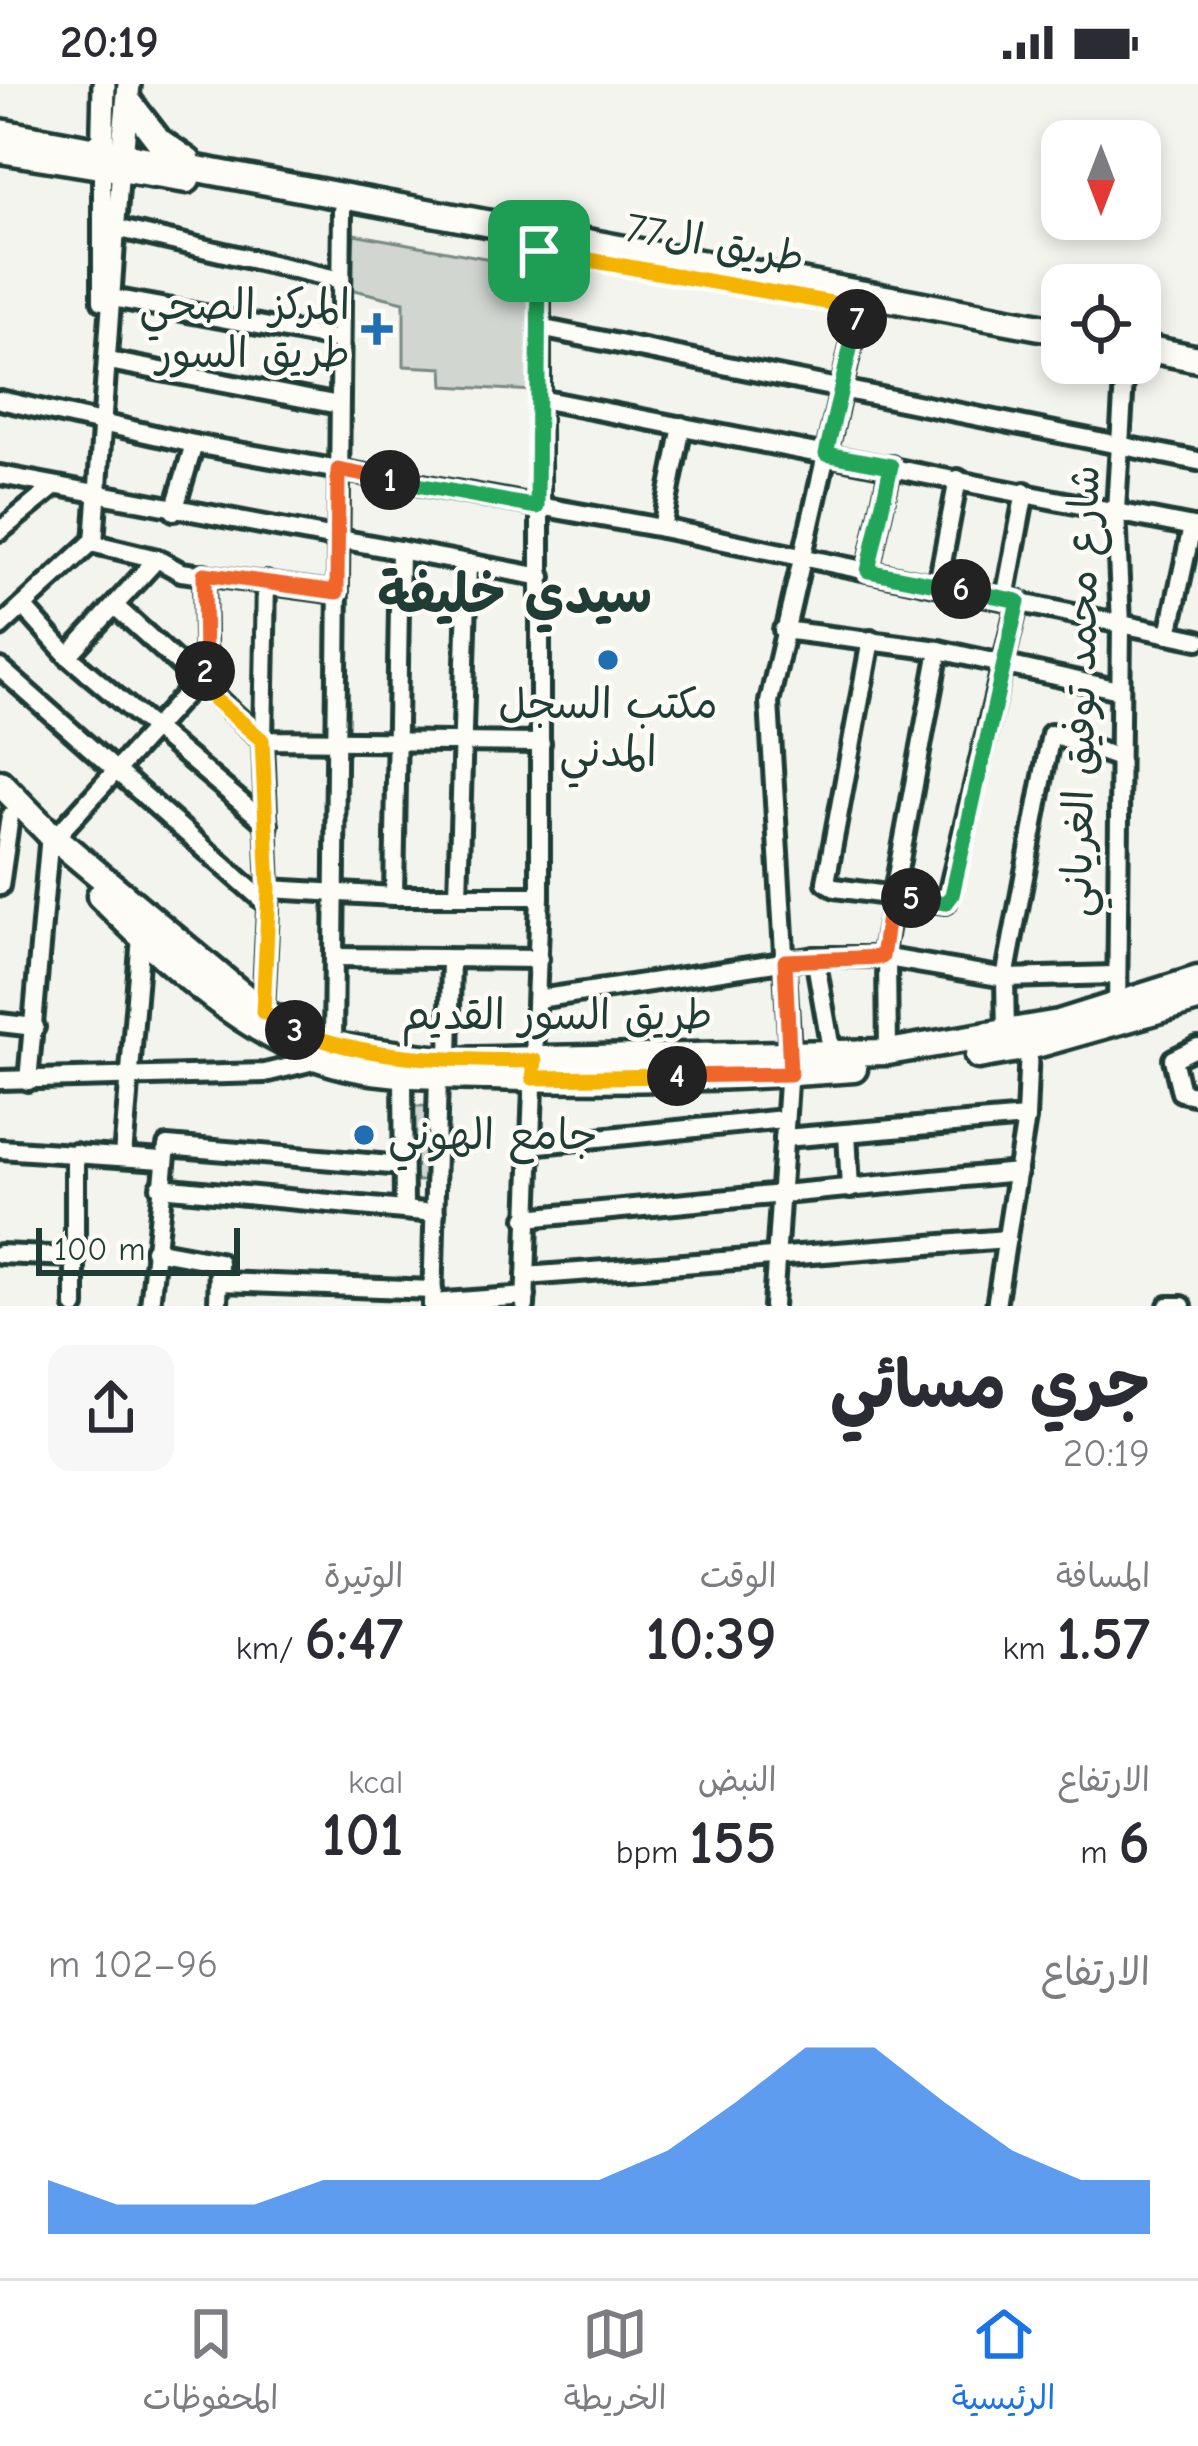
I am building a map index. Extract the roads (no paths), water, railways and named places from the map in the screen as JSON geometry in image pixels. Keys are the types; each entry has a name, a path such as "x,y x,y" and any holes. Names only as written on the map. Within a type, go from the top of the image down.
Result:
{"main road":[{"path":"129,93 159,141 196,166"},
{"path":"0,132 112,162 196,166 540,242"},
{"name":"طريق ال77","path":"0,150 112,162 342,210 540,242 1041,337"},
{"name":"طريق ال77","path":"540,242 860,308 1041,332"},
{"path":"1161,351 1198,358"},
{"path":"1161,367 1198,375"},
{"name":"طريق السور القديم","path":"0,783 50,844 141,938 260,1030 403,1074 443,1068"},
{"name":"طريق السور القديم","path":"5,811 263,1012 328,1053 443,1068 901,1066 1029,1047 1198,979"},
{"name":"طريق السور القديم","path":"790,1064 1006,1034 1198,998"}],"street":[{"path":"103,420 116,228 104,84"},
{"path":"94,543 104,445 112,162 129,93"},
{"path":"0,1080 266,1073 328,1053 334,957 342,210"},
{"path":"116,228 341,280"},
{"path":"220,1282 432,1300 526,1301 541,896 540,242"},
{"path":"112,298 340,340"},
{"path":"773,1306 790,1064 770,720 783,630 860,308"},
{"path":"540,328 1198,460"},
{"path":"109,362 339,405"},
{"name":"شارع محمد توفيق الغرياني","path":"1117,1011 1121,625 1116,510 1124,384"},
{"path":"541,399 1195,527 1169,634"},
{"path":"0,400 194,444 662,528 1198,640"},
{"path":"662,528 682,426"},
{"path":"174,511 194,444"},
{"path":"868,571 891,466"},
{"path":"0,475 542,577"},
{"path":"938,584 958,479"},
{"path":"0,531 55,485"},
{"path":"872,640 826,882 835,888 946,903 952,895 1004,666 1024,492"},
{"path":"0,627 82,546 94,543 157,559 181,572 337,592"},
{"path":"394,896 400,550"},
{"path":"68,656 157,559"},
{"path":"458,896 468,563"},
{"path":"28,1081 50,844 202,686 204,574"},
{"path":"263,1012 268,897 262,740 266,582"},
{"path":"22,606 68,656 268,826"},
{"path":"116,608 262,740 541,743"},
{"path":"783,630 939,650 1119,690"},
{"path":"888,1052 885,957 891,896 939,650"},
{"path":"0,668 268,897 541,896"},
{"path":"1006,1034 1005,978 1051,734 1119,758"},
{"path":"0,886 5,811"},
{"path":"123,1157 141,938"},
{"path":"334,957 539,959"},
{"path":"814,957 832,1055"},
{"path":"538,999 814,957 885,957 1005,978 1114,975"},
{"path":"432,1300 451,958"},
{"path":"0,1023 35,1027"},
{"path":"996,1306 1026,1118 1029,1047"},
{"path":"1198,1047 1173,1059 1181,1092 1198,1096"},
{"path":"403,1074 404,1209"},
{"path":"530,1145 784,1129 847,1133 1026,1118"},
{"path":"847,1133 850,1190"},
{"path":"150,1306 167,1146 176,1143 403,1166"},
{"path":"0,1149 162,1160"},
{"path":"75,1153 75,1306"},
{"path":"526,1218 1018,1172"},
{"path":"160,1187 435,1214"},
{"path":"526,1276 1007,1239"},
{"path":"154,1250 218,1262 218,1306"},
{"path":"0,1254 72,1257"},
{"path":"1168,1306 1182,1306"}],"place":[{"name":"المركز الصحي طريق السور","path":"377,329"},
{"name":"مكتب السجل المدني","path":"608,660"},
{"name":"جامع الهوني","path":"364,1135"}],"district":[{"name":"سيدي خليفة","path":"515,594"}]}
